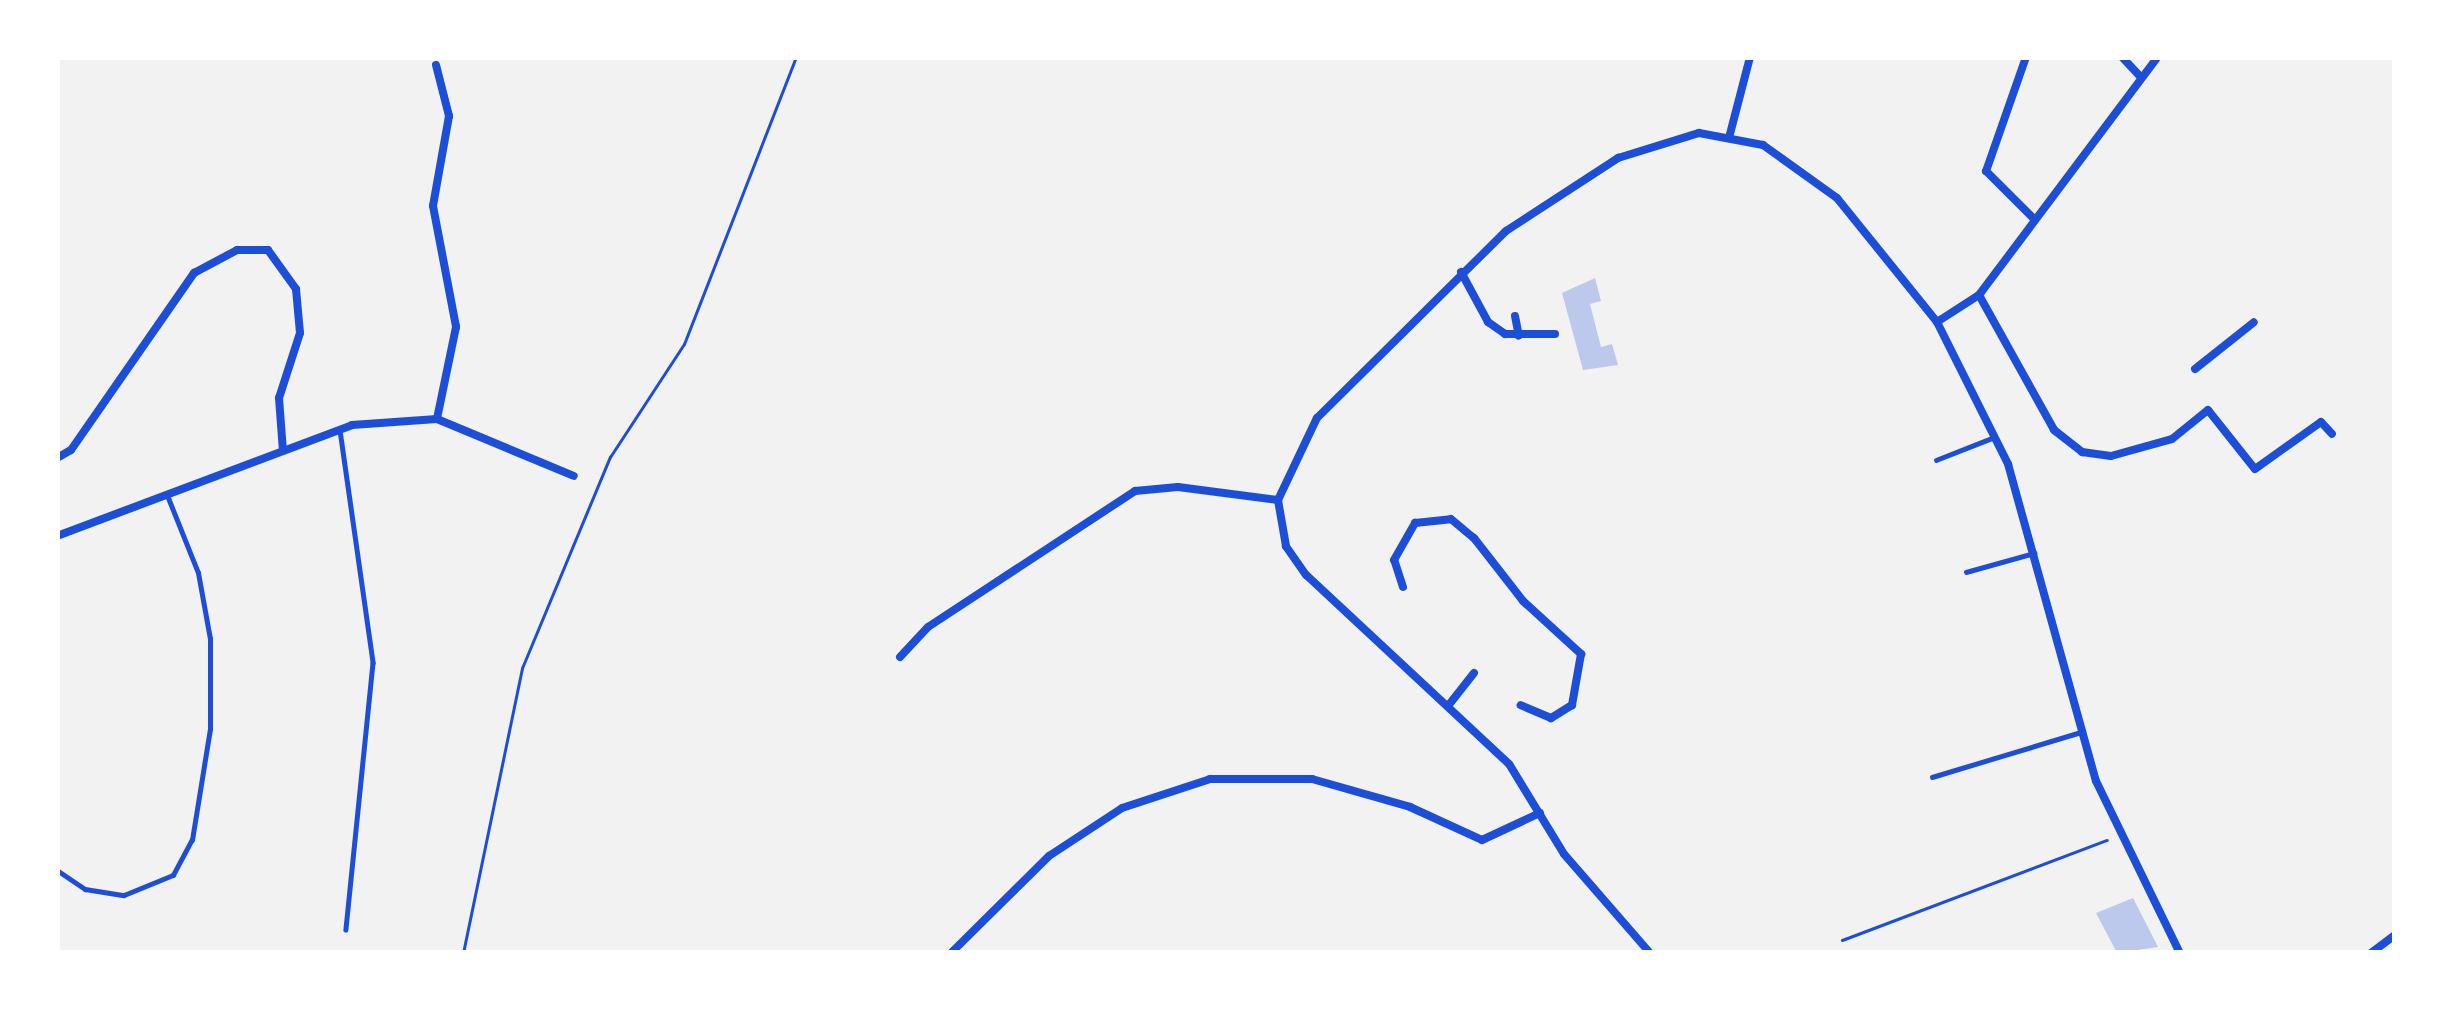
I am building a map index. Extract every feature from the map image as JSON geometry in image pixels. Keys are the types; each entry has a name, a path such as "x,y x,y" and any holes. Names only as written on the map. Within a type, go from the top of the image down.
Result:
{"street":[{"path":"1730,134 1750,57"},
{"path":"2026,57 1986,171 2035,220"},
{"path":"2122,57 2140,76"},
{"path":"1937,322 1979,295 2158,57"},
{"path":"436,64 449,116 434,206 456,327 437,419"},
{"path":"1650,953 1594,891 1509,764 1306,575 1286,546 1278,500 1317,418 1506,231 1618,158 1666,140 1730,134 1763,145 1837,198 1937,322 1997,436 2081,732 2115,824 2180,953"},
{"path":"57,458 71,450 194,273 237,250 268,250 296,289 300,333 279,398 283,451"},
{"path":"1460,272 1488,322 1519,336 1555,334"},
{"path":"1979,295 2054,430 2082,452 2110,457 2172,439 2208,410 2255,469 2320,422 2332,434"},
{"path":"1516,316 1519,336"},
{"path":"2195,369 2254,322"},
{"path":"57,536 168,498 340,429 437,419 574,476"},
{"path":"900,657 928,627 1135,491 1178,487 1278,500"},
{"path":"1403,587 1394,560 1415,523 1451,520 1474,538 1523,602 1581,654 1572,705 1552,718 1521,705"},
{"path":"1448,706 1474,673"},
{"path":"951,953 1049,856 1122,808 1210,779 1312,779 1410,807 1483,839 1540,813"},
{"path":"2371,953 2395,935"}],"lane":[{"path":"340,429 373,663 346,930"},
{"path":"1936,460 1997,436"},
{"path":"57,870 85,889 124,895 173,875 192,840 210,729 210,640 198,573 168,498"},
{"path":"1966,572 2033,553"},
{"path":"1933,777 2081,732"}],"path":[{"path":"464,953 522,668 610,458 684,344 796,57"},
{"path":"1842,940 2107,840"}],"building":[{"path":"1595,278 1601,301 1590,304 1601,347 1612,344 1618,365 1583,370 1562,293"},
{"path":"2133,898 2158,947 2117,953 2096,913"}]}
